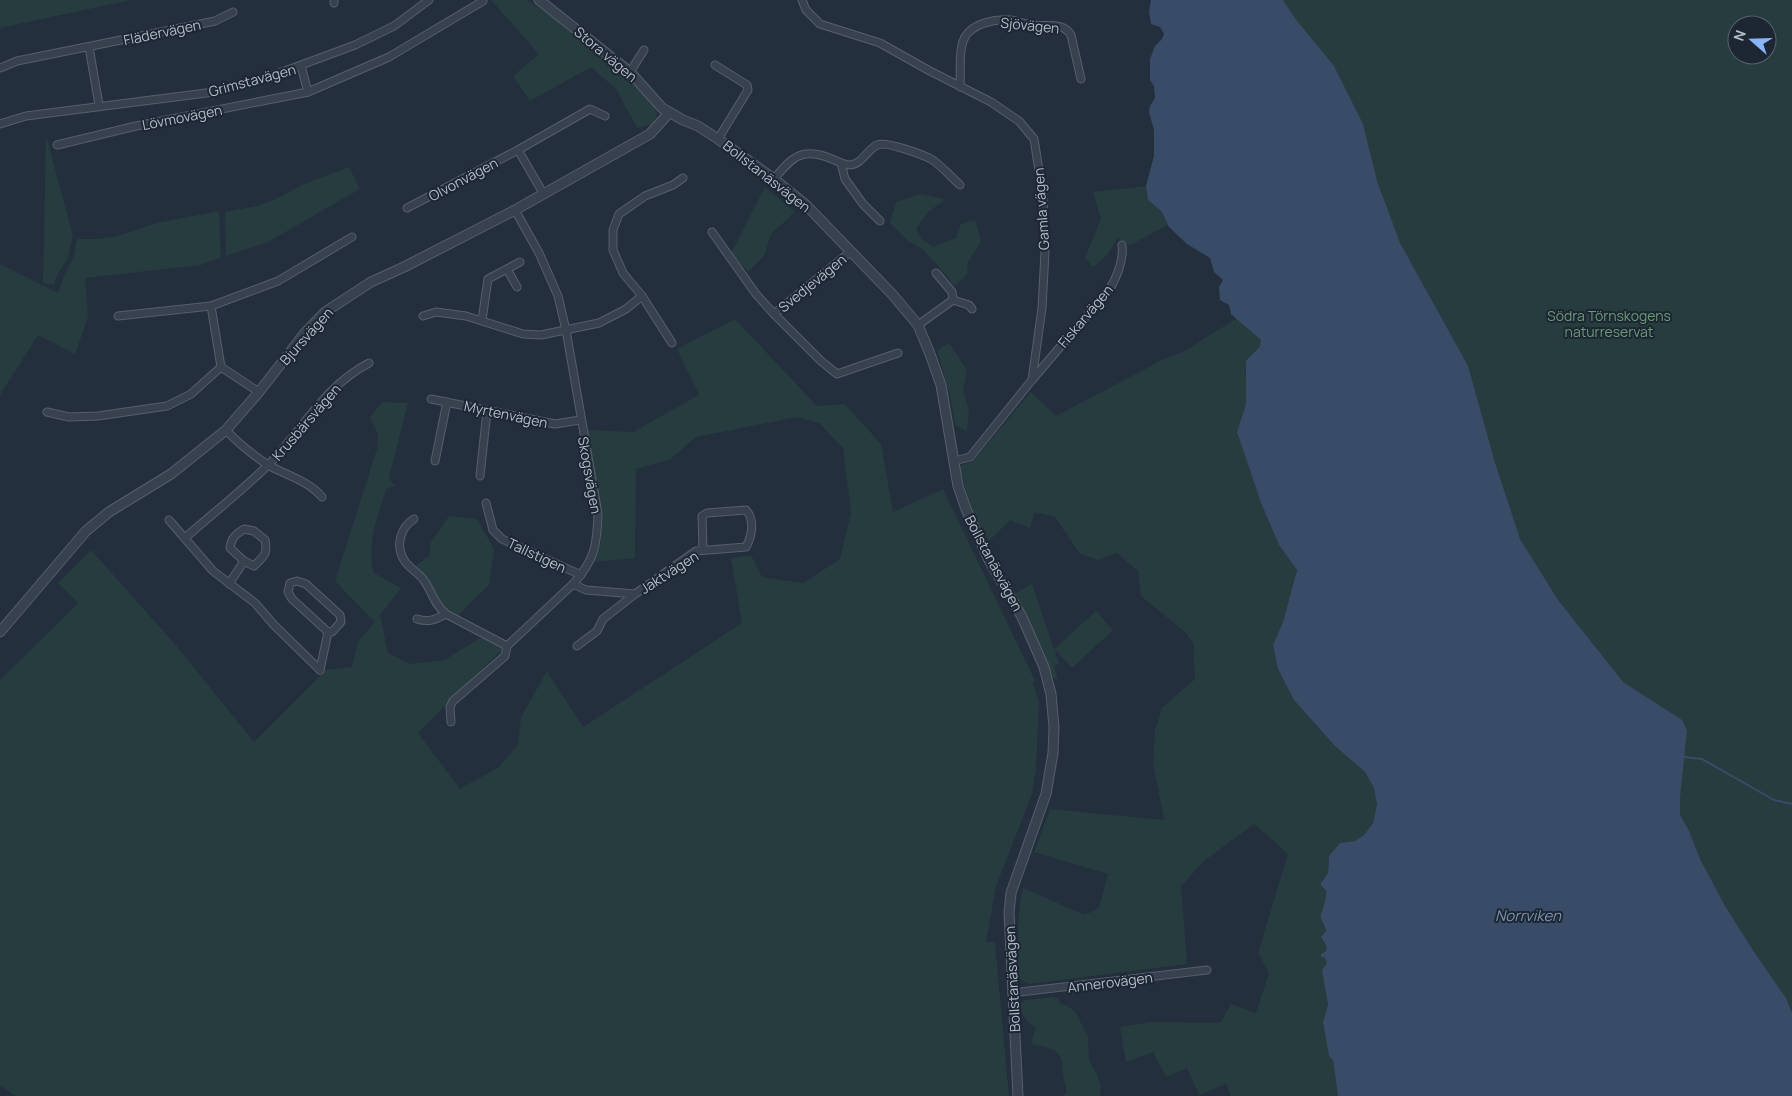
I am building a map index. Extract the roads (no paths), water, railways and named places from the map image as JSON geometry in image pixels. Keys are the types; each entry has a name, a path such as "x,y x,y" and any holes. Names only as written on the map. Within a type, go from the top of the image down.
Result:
{"street":[{"name":"Grimstavägen","path":"0,124 26,116 214,92 301,66 355,46 394,26 429,0"},
{"name":"Stora vägen","path":"539,0 630,72 662,108 669,113"},
{"name":"Gamla vägen","path":"802,0 806,10 820,24 880,43 991,102 1019,121 1034,139 1043,196 1045,252 1042,308 1032,380"},
{"name":"Lövmovägen","path":"58,145 136,126 308,92 389,57 483,1"},
{"name":"Flädervägen","path":"0,68 16,61 215,21 233,12"},
{"name":"Sjövägen","path":"960,87 962,50 965,38 973,28 998,20 1011,20 1032,25 1060,26 1067,29 1071,35 1081,79"},
{"path":"89,47 99,106"},
{"path":"630,72 644,50"},
{"path":"715,65 747,85 748,90 718,139"},
{"path":"301,66 308,92"},
{"name":"Olvonvägen","path":"407,208 518,150 590,109 605,116"},
{"name":"Bollstanäsvägen","path":"669,113 698,126 718,139 774,179 806,205 892,294 918,325 941,386 958,486 966,510 988,558 1022,617 1044,667 1051,694 1054,727 1053,753 1046,794 1011,893 1008,912 1018,1096"},
{"name":"Bjursvägen","path":"0,632 86,531 109,512 171,474 226,430 259,392 304,334 326,312 371,282 515,210 650,134 669,113"},
{"path":"774,179 796,156 808,153 819,154 846,165 855,164 873,147 881,143 932,160 960,185"},
{"path":"518,150 543,193"},
{"path":"842,163 845,179 863,204 880,221"},
{"path":"672,343 642,296 623,273 613,250 613,230 619,214 644,196 673,185 683,178"},
{"name":"Skogsvägen","path":"451,722 450,707 453,701 505,656 507,646 573,584 592,558 597,541 598,514 580,420 566,330 558,296 539,253 515,210"},
{"path":"712,232 756,294 774,314"},
{"path":"118,316 211,306 278,281 352,237"},
{"name":"Fiskarvägen","path":"1032,380 1111,287 1119,272 1123,252 1122,245"},
{"name":"Svedjevägen","path":"850,252 774,314 836,374 898,353"},
{"path":"482,320 488,279 520,262"},
{"path":"507,269 517,287"},
{"path":"936,274 952,292 953,300"},
{"path":"423,316 436,312 466,316 523,334 541,335 599,323 626,308 642,296"},
{"path":"918,325 953,300"},
{"path":"953,300 969,305 972,309"},
{"path":"211,306 221,367 259,392"},
{"name":"Krusbärsvägen","path":"185,538 268,465 326,395 354,371 369,363"},
{"path":"47,412 69,417 98,416 167,406 191,394 221,367"},
{"path":"954,461 970,457 1032,380"},
{"name":"Myrtenvägen","path":"431,399 555,424 580,420"},
{"path":"435,460 447,402"},
{"path":"480,476 487,411"},
{"path":"226,430 268,465 316,490 322,497"},
{"name":"Tallstigen","path":"486,503 493,530 502,539 581,575"},
{"name":"Jaktvägen","path":"577,646 596,631 603,619 696,551 746,546 752,538 750,514 746,510 707,513 702,516 703,550"},
{"path":"414,519 406,524 401,535 400,547 403,559 424,580 439,608 446,614 507,646"},
{"path":"169,520 213,571 255,603 274,625 320,670 328,632"},
{"path":"244,529 254,531 265,540 267,549 265,556 254,566 244,561 230,548 231,540 244,529"},
{"path":"229,584 244,561"},
{"path":"297,581 306,584 340,615 341,622 332,632 328,632 292,599 288,592 290,583 297,581"},
{"name":"Jaktvägen","path":"573,584 586,590 635,594"},
{"path":"417,619 425,622 436,620 446,614"},
{"name":"Annerovägen","path":"1012,994 1207,970"}],"water":[{"name":"Norrviken","path":"1151,0 1283,0 1298,22 1334,66 1363,124 1377,181 1400,243 1468,366 1495,463 1520,539 1558,600 1623,682 1682,720 1687,730 1680,815 1689,831 1700,859 1725,906 1786,998 1792,1013 1792,1096 1338,1096 1333,1060 1329,1056 1323,1022 1328,1005 1322,970 1327,963 1325,958 1321,957 1321,954 1326,951 1327,947 1321,937 1326,931 1321,915 1326,890 1321,886 1321,883 1328,873 1329,856 1340,843 1355,841 1364,835 1373,823 1377,804 1374,788 1365,772 1335,746 1294,700 1278,669 1273,645 1283,622 1297,570 1279,545 1261,503 1237,432 1246,404 1246,361 1260,346 1261,340 1231,314 1229,305 1220,300 1219,287 1223,280 1214,272 1210,258 1187,244 1169,227 1162,212 1148,200 1146,186 1154,156 1154,130 1149,112 1155,98 1154,86 1150,80 1150,59 1155,46 1164,34 1160,27 1151,24 1149,11"}],"waterway":[{"path":"1684,757 1702,759 1774,800 1792,804"}],"park label":[{"name":"Södra Törnskogens naturreservat","path":"1609,324"}]}
